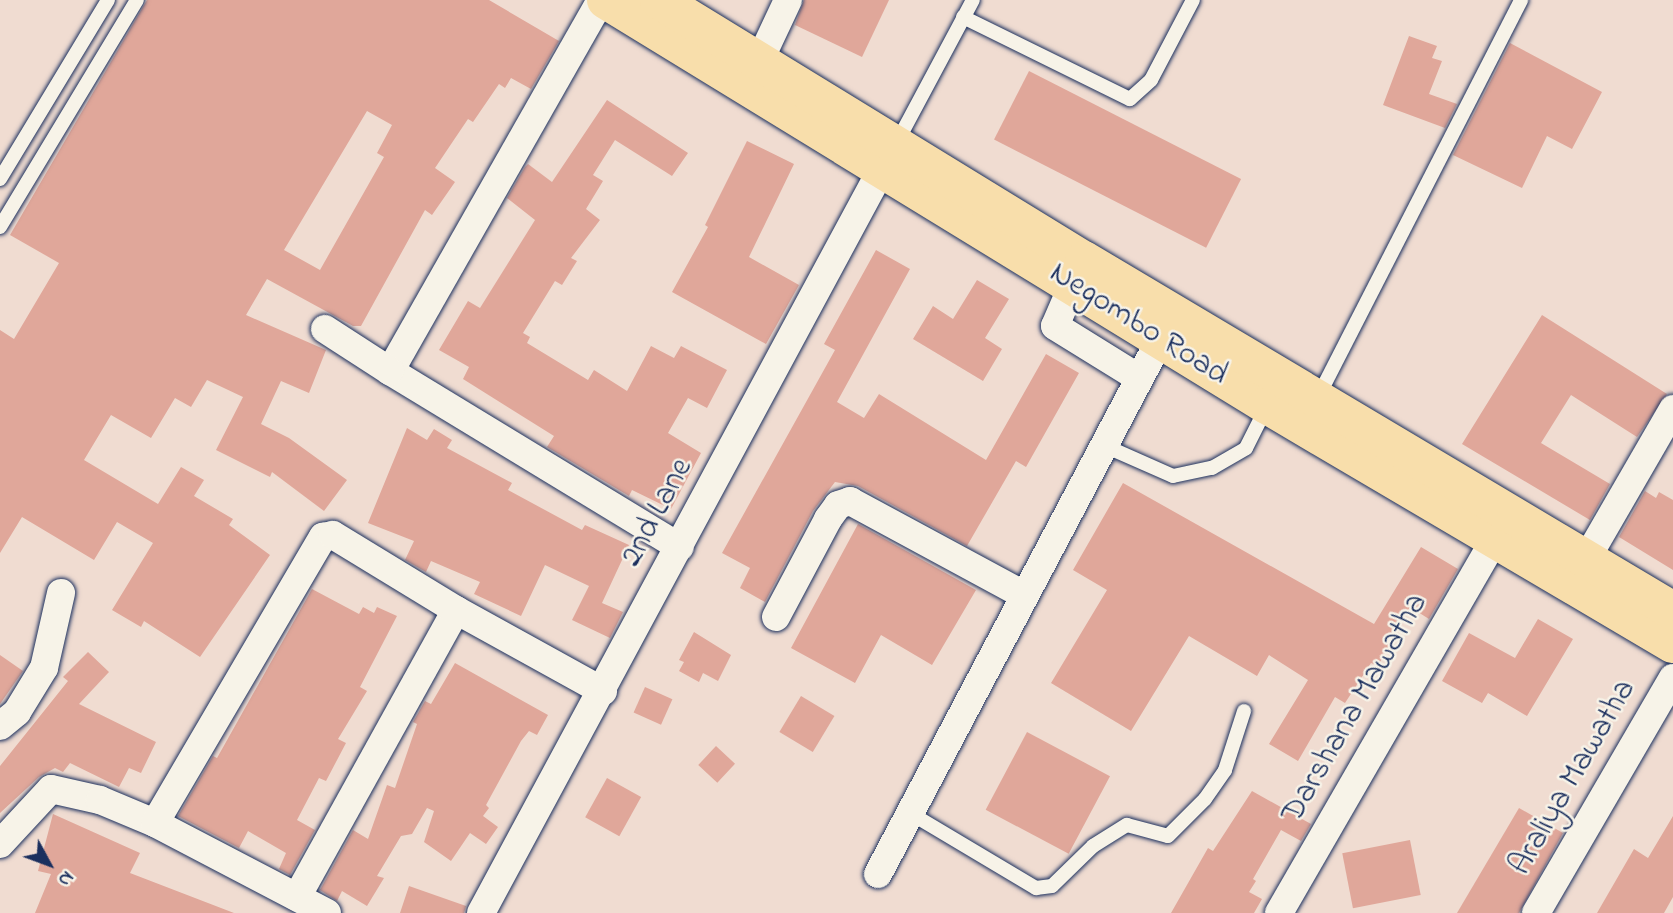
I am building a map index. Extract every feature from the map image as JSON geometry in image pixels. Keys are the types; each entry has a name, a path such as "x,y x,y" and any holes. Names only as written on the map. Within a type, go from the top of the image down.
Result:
{"highway":[{"name":"Negombo Road","path":"604,0 888,157 1078,272 1318,397 1673,611"},
{"name":"Negombo Road","path":"659,0 760,62 888,157"},
{"name":"Negombo Road","path":"1078,272 1161,338 1267,405 1673,644"}],"street":[{"path":"390,371 604,0"},
{"path":"760,62 788,0"},
{"name":"2nd Lane","path":"481,913 603,691 888,157"},
{"path":"1078,272 1055,327 1139,378"},
{"path":"325,329 680,547"},
{"path":"878,874 1161,338"},
{"path":"1587,558 1673,409"},
{"path":"776,617 828,519 838,505 850,501 1024,595"},
{"path":"155,823 323,537 333,535 456,610 603,691"},
{"name":"Darshana Mawatha","path":"1279,913 1494,540"},
{"path":"0,726 17,712 44,668 61,593"},
{"path":"297,897 456,610"},
{"name":"Araliya Mawatha","path":"1536,913 1673,678"},
{"path":"0,844 51,789 100,800 155,823 327,913"}],"lane":[{"path":"0,179 108,0"},
{"path":"0,228 137,0"},
{"path":"888,157 973,0"},
{"path":"963,16 1130,99 1151,80 1193,0"},
{"path":"1318,397 1521,0"},
{"path":"1105,446 1173,476 1212,468 1246,448 1267,405"},
{"path":"910,813 1036,888 1052,886 1093,846 1127,825 1168,836 1205,799 1225,770 1244,711"}],"building":[{"path":"147,0 489,0 559,41 531,89 511,78 505,88 499,84 473,122 468,119 435,168 455,182 432,215 425,210 361,326 353,326 267,279 246,315 326,350 309,393 281,381 261,424 289,438 347,480 324,511 272,472 270,477 216,450 243,397 207,380 191,407 175,398 151,438 111,415 84,460 158,504 181,467 204,480 194,496 233,519 229,525 270,555 200,657 144,621 141,627 112,610 153,543 117,522 94,560 22,517 0,553 0,330 14,339 59,263 10,235","holes":["367,111 392,125 377,153 384,157 320,270 284,250"]},
{"path":"804,0 889,0 862,57 795,25"},
{"path":"1409,36 1437,46 1432,58 1442,61 1429,94 1457,104 1445,128 1383,105"},
{"path":"1510,43 1602,92 1572,149 1547,136 1522,188 1453,155"},
{"path":"1029,71 1241,179 1206,248 994,140"},
{"path":"607,100 688,153 672,176 615,140 593,175 603,181 586,209 600,220 571,258 577,261 562,285 555,281 523,333 530,337 527,343 588,380 594,370 627,391 651,346 674,358 681,346 727,370 707,408 688,398 668,433 701,453 671,509 632,490 629,496 547,447 554,436 463,379 469,367 439,350 468,301 480,308 535,220 507,198 525,167 528,164 552,182"},
{"path":"747,141 794,164 749,257 799,285 766,344 672,292 708,227 705,225"},
{"path":"876,250 910,269 837,402 864,418 879,394 986,460 1046,354 1079,373 1026,467 1016,461 967,546 858,486 835,482 813,511 765,602 740,588 750,568 722,553 835,350 824,344"},
{"path":"977,280 1009,299 985,338 1002,349 983,381 913,339 933,306 953,319"},
{"path":"1542,315 1667,394 1637,437 1571,395 1541,443 1610,484 1590,520 1462,444"},
{"path":"407,428 427,440 434,429 452,440 447,448 512,483 508,490 582,530 585,525 629,545 602,603 623,612 610,638 572,620 589,586 545,565 521,616 474,594 480,582 431,561 426,572 405,560 414,541 368,523"},
{"path":"1123,483 1374,624 1421,547 1458,569 1429,619 1410,607 1378,666 1371,663 1345,703 1335,697 1298,761 1269,744 1308,680 1269,655 1257,676 1189,636 1131,731 1051,683 1107,590 1073,570"},
{"path":"1645,491 1656,498 1659,492 1673,500 1673,570 1619,537"},
{"path":"858,524 976,590 932,665 881,635 855,683 791,648"},
{"path":"312,589 359,614 363,607 374,613 377,607 397,616 360,687 367,691 338,739 346,743 326,781 319,778 297,820 315,830 290,875 279,869 286,853 248,831 239,848 178,816 213,756 217,758"},
{"path":"1538,619 1573,639 1527,716 1488,693 1482,703 1442,681 1469,633 1515,658"},
{"path":"694,632 731,655 718,681 703,673 699,682 679,671 684,662 679,660"},
{"path":"88,652 109,672 79,704 156,742 141,773 129,768 119,787 70,763 63,772 55,768 39,777 0,813 0,766 68,681 63,677"},
{"path":"0,655 23,671 0,704"},
{"path":"455,663 548,715 537,735 529,731 521,741 486,805 489,808 483,816 498,827 486,844 470,833 451,861 424,842 434,811 427,808 412,834 401,836 377,876 384,878 367,906 342,891 337,901 320,890 353,830 368,839 387,785 395,788 417,724 413,722 425,701 431,704"},
{"path":"645,687 672,699 661,725 634,713"},
{"path":"801,696 834,716 813,752 779,732"},
{"path":"1027,732 1110,776 1069,854 986,810"},
{"path":"716,746 735,764 717,783 698,765"},
{"path":"607,778 641,797 619,836 585,817"},
{"path":"1252,791 1311,824 1301,841 1281,830 1253,879 1256,881 1249,892 1262,899 1254,913 1171,913 1208,848 1213,851"},
{"path":"1519,808 1563,833 1519,913 1457,913"},
{"path":"53,814 140,853 130,873 234,913 35,913 51,874 38,871"},
{"path":"1673,816 1673,897 1664,913 1597,913 1634,849 1648,858"},
{"path":"1410,840 1421,895 1353,908 1342,853"},
{"path":"409,886 466,906 464,913 400,913"}]}
